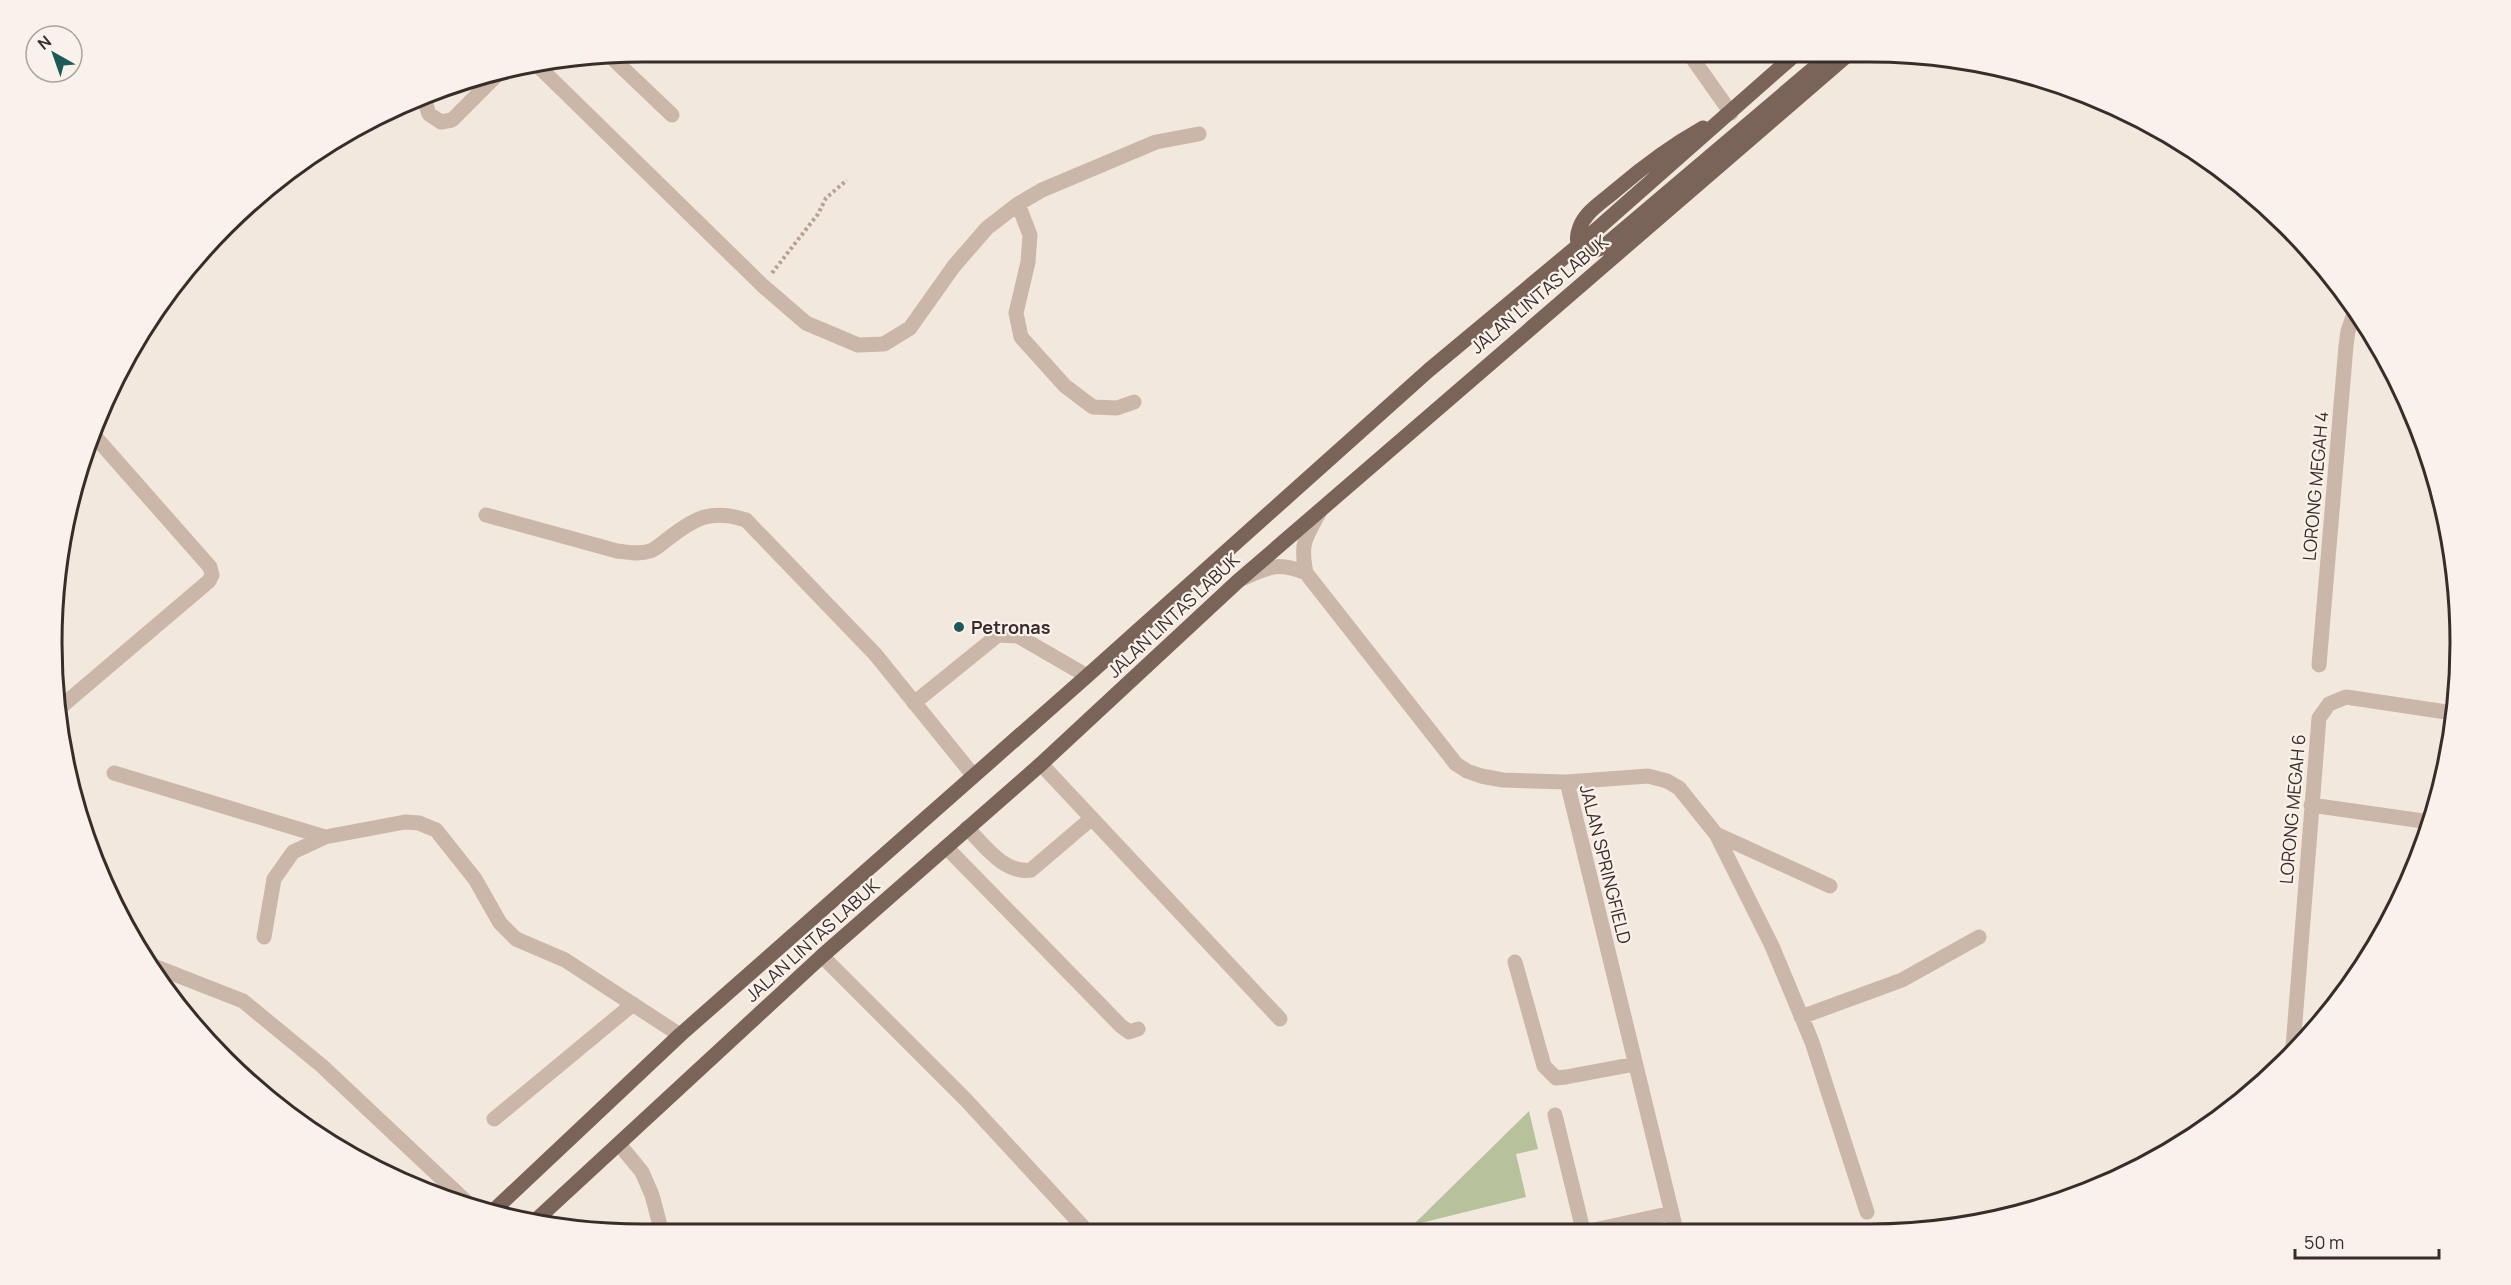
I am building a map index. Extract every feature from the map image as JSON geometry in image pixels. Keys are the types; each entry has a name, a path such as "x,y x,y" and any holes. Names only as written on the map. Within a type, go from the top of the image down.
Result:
{"main road":[{"name":"JALAN LINTAS LABUK","path":"499,1206 680,1035 972,775 1087,676 1429,370 1579,245 1787,62"},
{"path":"1579,245 1584,250 1592,251 1602,248 1821,62"},
{"name":"JALAN LINTAS LABUK","path":"542,1214 822,956 1041,764 1237,582 1839,62"}],"street":[{"path":"1695,62 1731,113"},
{"path":"617,63 672,115"},
{"path":"543,70 762,285 806,323 858,345 884,345 910,328 954,266 980,236 1018,204 1042,190 1156,142 1198,134"},
{"path":"426,104 429,114 441,122 452,120 491,81"},
{"path":"1018,204 1030,235 1028,262 1016,313 1021,337 1065,386 1093,407 1117,408 1134,402"},
{"name":"LORONG MEGAH 4","path":"2319,665 2347,338 2352,320"},
{"path":"65,703 209,581 212,575 210,567 98,440"},
{"path":"1237,582 1269,567 1290,567 1306,573 1302,548 1322,507"},
{"path":"486,515 617,551 637,554 652,551 686,525 709,514 730,515 746,520 875,654 972,775"},
{"name":"JALAN SPRINGFIELD","path":"1306,573 1456,764 1467,771 1492,778 1567,782 1675,1224"},
{"path":"914,703 998,635 1018,636 1087,676"},
{"name":"LORONG MEGAH 6","path":"2294,1038 2319,718 2329,704 2346,696 2445,712"},
{"path":"1041,764 1280,1019"},
{"path":"114,772 325,837"},
{"path":"1567,782 1648,776 1667,781 1679,788 1716,834 1772,946 1812,1042 1867,1212"},
{"path":"2311,804 2422,821"},
{"path":"967,828 1008,867 1019,872 1031,870 1092,818"},
{"path":"264,938 274,879 292,852 325,837 405,822 419,823 436,830 475,879 501,923 516,939 565,960 680,1035"},
{"path":"1716,834 1830,886"},
{"path":"946,847 1121,1026 1129,1032 1138,1029"},
{"path":"1801,1017 1902,980 1979,937"},
{"path":"822,956 966,1100 1081,1224"},
{"path":"1515,962 1544,1066 1549,1073 1556,1078 1566,1077 1635,1064"},
{"path":"162,969 243,1001 322,1066 458,1193"},
{"path":"494,1119 633,1004"},
{"path":"1555,1115 1582,1224"},
{"path":"619,1144 642,1172 652,1195 660,1224"},
{"path":"1622,1224 1672,1213"}],"path":[{"path":"762,285 818,214 826,198 847,180"}],"green space":[{"path":"1529,1111 1538,1149 1516,1154 1526,1197 1414,1224"}],"place":[{"name":"Petronas","path":"959,627"}]}
